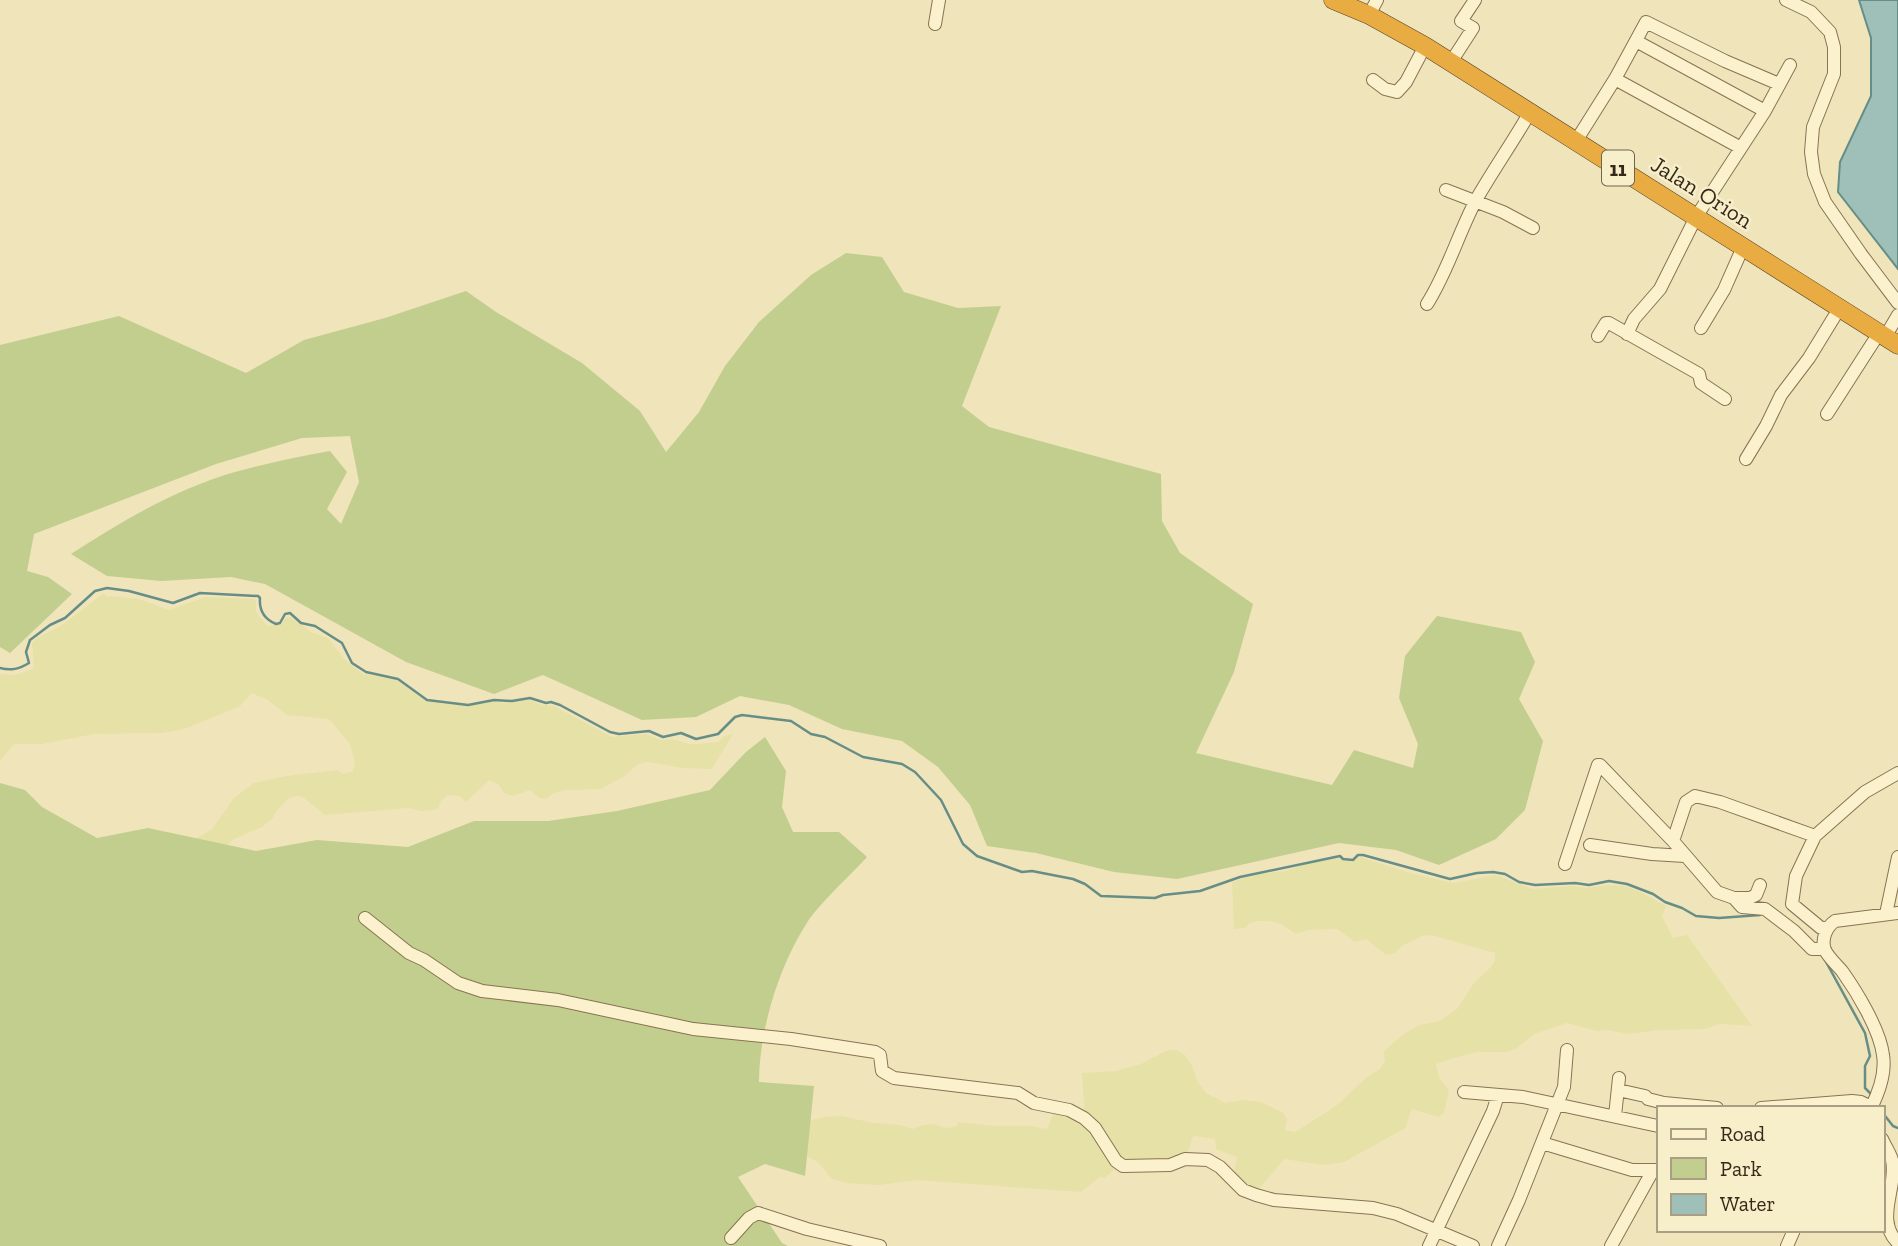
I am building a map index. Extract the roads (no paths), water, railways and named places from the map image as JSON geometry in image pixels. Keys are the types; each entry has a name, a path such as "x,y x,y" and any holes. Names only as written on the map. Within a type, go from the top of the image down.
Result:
{"highway":[{"name":"Jalan Orion","path":"1342,2 1373,8 1425,46 1888,339"}],"street":[{"path":"935,24 939,0"},
{"path":"1451,62 1473,28 1461,21 1475,0"},
{"path":"1786,0 1811,12 1830,32 1834,47 1833,74 1813,127 1811,152 1814,174 1825,202 1898,303"},
{"path":"1576,141 1647,22 1725,61 1779,83"},
{"path":"1636,41 1765,111"},
{"path":"1373,80 1385,89 1397,92 1406,82 1425,46"},
{"path":"1627,334 1634,319 1660,289 1696,217 1765,111 1790,65"},
{"path":"1615,79 1741,148"},
{"path":"1427,304 1441,282 1475,202 1512,146 1530,112"},
{"path":"1446,190 1533,228"},
{"path":"1701,328 1724,290 1744,247"},
{"path":"1746,459 1781,395 1810,358 1839,309"},
{"path":"1827,414 1888,339 1898,315"},
{"path":"1598,336 1605,323 1699,374 1701,383 1725,399"},
{"path":"1565,864 1599,765 1673,841 1717,892 1734,898 1754,897 1760,885"},
{"path":"1827,928 1821,928 1791,904 1797,876 1815,836 1865,792 1898,773"},
{"path":"1673,841 1686,802 1695,796 1720,802 1815,836"},
{"path":"1590,845 1685,856"},
{"path":"1820,949 1827,928 1835,921 1892,914 1898,858"},
{"path":"1734,898 1742,907 1765,909 1820,949 1843,973 1861,1002 1883,1050 1884,1058 1874,1102 1787,1106"},
{"path":"365,918 409,953 458,983 482,991 558,1000 694,1029 791,1039 875,1052 880,1055 882,1071 894,1078 1020,1093 1034,1104 1069,1110 1090,1123 1116,1161 1123,1166 1170,1165 1185,1159 1209,1160 1243,1190 1256,1195 1274,1200 1373,1208 1437,1229 1473,1246"},
{"path":"1498,1246 1558,1105 1564,1087 1567,1050"},
{"path":"1615,1116 1619,1084 1648,1099 1691,1106"},
{"path":"1464,1092 1523,1097 1657,1126"},
{"path":"1429,1246 1493,1111 1498,1094"},
{"path":"1884,1142 1895,1160 1888,1228 1898,1242"},
{"path":"1542,1143 1632,1170 1655,1171 1611,1246"},
{"path":"731,1238 749,1218 758,1213 807,1229 880,1246"}],"water":[{"path":"1859,0 1898,0 1898,269 1838,192 1840,162 1871,96 1871,38"}],"waterway":[{"path":"0,668 15,669 29,663 26,652 30,640 65,618 95,591 107,588 129,591 173,603 200,593 258,596 263,614 268,620 280,623 285,614 290,613 301,623 315,626 342,643 352,663 366,672 398,679 427,700 468,705 530,698 560,705 610,732 619,734 649,731 663,737 681,733 696,739 718,734 735,717 742,715 791,721 811,734 825,737 863,757 902,764 915,772 941,800 963,844 977,856 1022,872 1032,871 1073,879 1101,896 1155,898 1200,891 1240,877 1340,856 1353,860 1358,855 1363,855 1450,879 1493,872 1535,885 1589,885 1609,881 1627,884 1653,894 1696,916 1719,918 1760,915"},
{"path":"1825,960 1865,1033 1870,1056 1865,1066 1865,1088 1873,1096"},
{"path":"1884,1115 1898,1128"}]}
